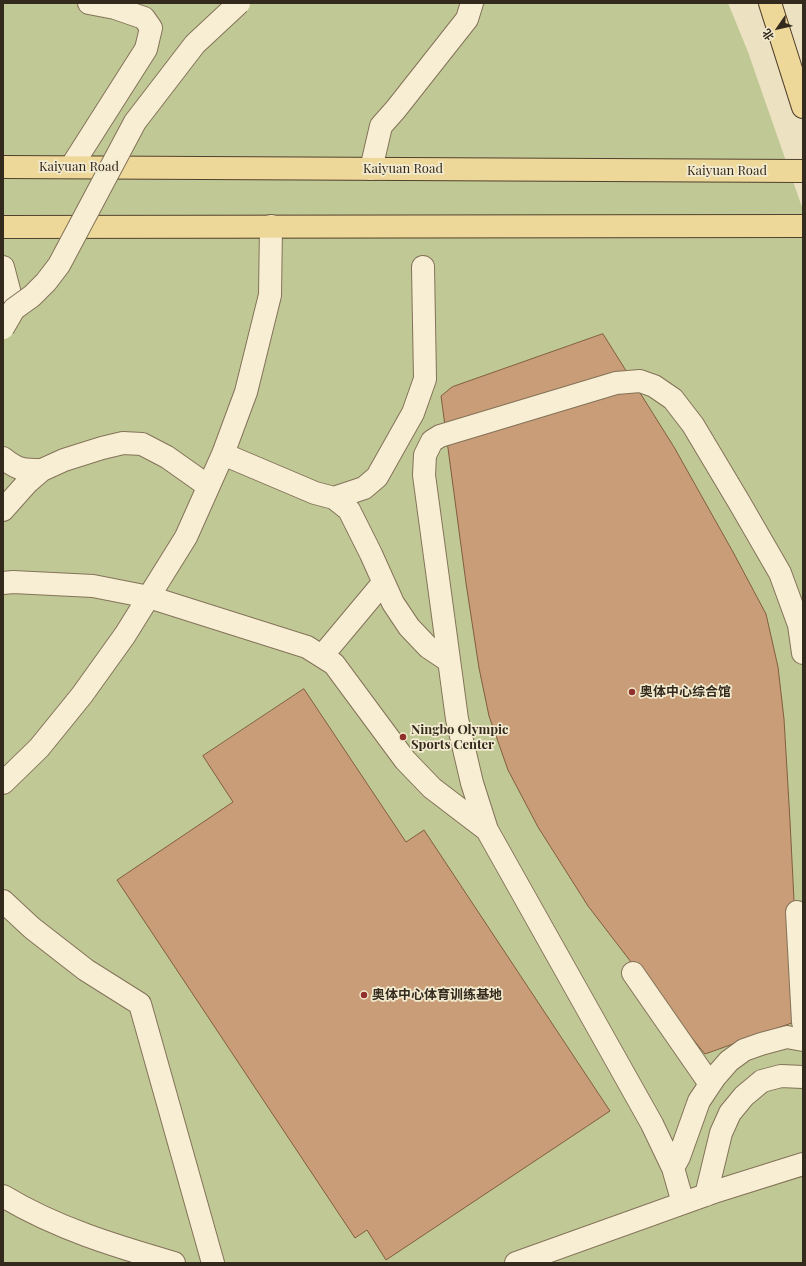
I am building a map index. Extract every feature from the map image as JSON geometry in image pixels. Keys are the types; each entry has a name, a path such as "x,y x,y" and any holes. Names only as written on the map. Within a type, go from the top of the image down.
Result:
{"main road":[{"path":"770,3 803,107"},
{"name":"Kaiyuan Road","path":"3,167 803,172"},
{"path":"3,227 803,226"}],"street":[{"path":"71,167 146,49 150,28 144,18 115,8 89,3"},
{"path":"3,328 14,309 32,296 46,282 59,265 135,122 195,44 239,3"},
{"path":"371,169 381,126 467,19 472,3"},
{"path":"3,783 39,748 82,695 125,635 186,537 223,454 246,392 270,295 271,226"},
{"path":"3,267 14,309"},
{"path":"334,498 364,488 377,477 413,413 425,379 423,267"},
{"path":"683,1203 673,1168 652,1124 488,830 472,783 457,720 424,475 426,455 432,441 440,436 616,383 640,381 654,386 673,399 692,425 780,573 799,625 803,653"},
{"path":"413,413 432,441"},
{"path":"3,510 27,483 42,470 64,460 123,443 142,444 167,457 208,486"},
{"path":"223,454 315,493 334,498 349,510 371,554 392,603 409,627 428,647 449,661"},
{"path":"3,458 13,466 24,470 42,470"},
{"path":"3,584 13,582 93,586 148,598 307,647 334,664 405,760 432,788 488,830"},
{"path":"322,656 383,583"},
{"path":"3,901 32,928 86,970 140,1004 213,1263"},
{"path":"797,912 803,1022"},
{"path":"633,972 710,1084"},
{"path":"673,1168 679,1158 699,1101 710,1084 729,1061 744,1050 788,1037 803,1040"},
{"path":"706,1195 721,1133 730,1113 744,1096 762,1081 781,1076 803,1077"},
{"path":"516,1263 706,1195 803,1164"},
{"path":"3,1196 20,1206 74,1231 118,1247 174,1263"}],"green space":[{"name":"Ningbo Olympic Sports Center","path":"3,3 728,3 748,52 803,210 803,1263 3,1263"}],"building":[{"name":"奥体中心综合馆","path":"603,334 674,447 766,614 778,667 784,719 800,1020 705,1054 651,988 588,906 538,827 508,770 489,716 479,668 466,583 441,396 452,387"},
{"name":"奥体中心体育训练基地","path":"304,689 406,842 424,830 610,1111 386,1260 367,1230 355,1238 117,880 233,802 203,756"}],"place":[{"name":"奥体中心综合馆","path":"632,692"},
{"name":"Ningbo Olympic Sports Center","path":"403,737"},
{"name":"奥体中心体育训练基地","path":"364,995"}]}
